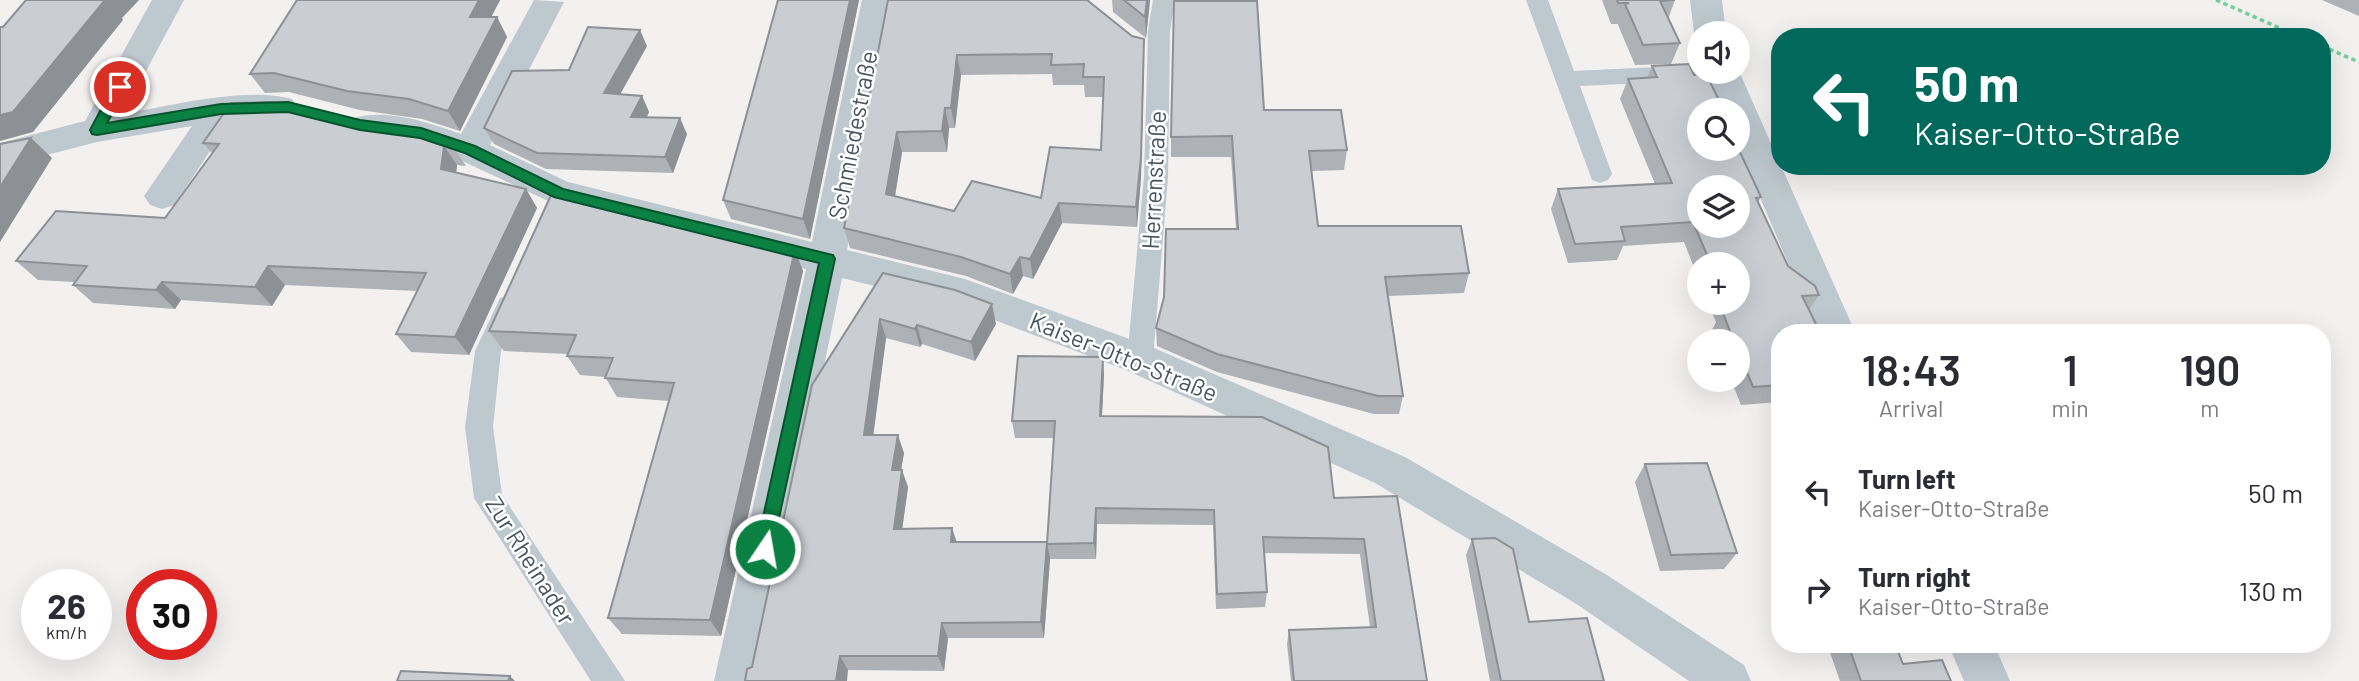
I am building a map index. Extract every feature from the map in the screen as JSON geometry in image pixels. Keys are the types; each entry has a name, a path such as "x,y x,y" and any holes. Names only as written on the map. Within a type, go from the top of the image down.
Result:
{"street":[{"path":"97,130 167,0"},
{"name":"Schmiedestraße","path":"737,681 827,259 878,0"},
{"path":"1706,0 1709,21"},
{"path":"470,150 548,2"},
{"path":"1728,84 1833,324"},
{"name":"Kaiser-Otto-Straße","path":"0,155 97,130 221,109 288,107 421,133 470,150 553,205 827,259 965,294 1140,359 1390,470 1591,589 1728,681"},
{"path":"162,196 221,109"},
{"path":"1975,653 1987,681"}],"lane":[{"name":"Herrenstraße","path":"1140,359 1156,177 1158,51 1164,0"},
{"path":"1537,0 1600,174"},
{"path":"1134,44 1142,50 1158,51"},
{"path":"1566,79 1687,73"},
{"name":"Zur Rheinader","path":"521,278 488,351 479,427 488,498 609,681"}],"path":[{"path":"2216,0 2280,28"},
{"path":"2331,50 2359,62"}],"building":[{"path":"26,0 105,0 13,112 0,115 0,27 3,27"},
{"path":"297,0 479,0 470,17 497,17 448,111 409,99 347,91 274,73 250,74"},
{"path":"778,0 850,0 803,219 723,200"},
{"path":"888,0 1087,0 1132,36 1144,39 1141,157 1136,207 1059,203 1030,259 1020,257 1010,274 961,257 844,228","holes":["1052,54 1051,65 1084,64 1083,77 1104,77 1101,150 1050,147 1041,198 972,181 954,211 886,194 897,132 942,131 945,108 951,108 957,55"]},
{"path":"1124,0 1147,0 1145,17"},
{"path":"1617,0 1675,0 1660,1 1680,43 1643,45 1625,4 1629,3 1618,3"},
{"path":"1174,1 1257,1 1264,110 1341,110 1347,150 1309,151 1318,226 1461,226 1469,273 1385,277 1403,396 1378,396 1217,354 1156,328 1164,297 1166,229 1238,229 1232,136 1171,137"},
{"path":"588,27 640,30 604,93 642,96 631,117 680,118 665,157 537,153 484,128 512,71 569,70"},
{"path":"1687,64 1687,84 1711,84 1718,98 1687,98 1687,161 1744,161 1761,197 1756,198 1788,266 1815,286 1819,295 1802,296 1816,324 1771,324 1771,386 1753,387 1750,380 1750,329 1729,329 1724,315 1750,315 1750,252 1706,252 1700,238 1750,238 1750,175 1687,175 1687,222 1621,227 1625,241 1575,244 1558,189 1672,183 1628,79 1657,77 1652,66"},
{"path":"272,102 345,120 404,128 453,146 444,146 441,169 526,189 455,337 396,334 426,273 268,266 255,287 162,282 156,290 73,285 87,266 16,261 56,211 165,218 219,144 203,143 231,103"},
{"path":"31,138 0,187 0,144"},
{"path":"552,193 795,250 710,620 608,618 674,383 605,378 613,358 567,356 576,335 489,331"},
{"path":"883,273 955,290 992,304 971,342 917,325 915,329 880,319 864,435 898,435 892,470 902,470 894,529 952,528 951,542 1047,542 1041,622 942,623 938,656 840,656 836,681 745,681 747,669 752,667 812,385"},
{"path":"1018,356 1103,357 1100,416 1262,417 1328,447 1334,498 1397,496 1427,681 1294,681 1289,630 1376,627 1364,539 1263,537 1267,592 1217,594 1214,510 1096,508 1094,543 1047,544 1055,421 1012,421"},
{"path":"1707,463 1737,553 1671,555 1645,464"},
{"path":"1495,538 1513,549 1529,622 1587,618 1604,681 1501,681 1472,539"},
{"path":"1851,653 1899,653 1903,664 1942,660 1951,681 1861,681"},
{"path":"401,671 510,676 508,681 397,681"}],"route":[{"path":"120,87 97,130 221,109 288,107 360,125 421,133 470,150 559,193 827,259 765,549"}]}
